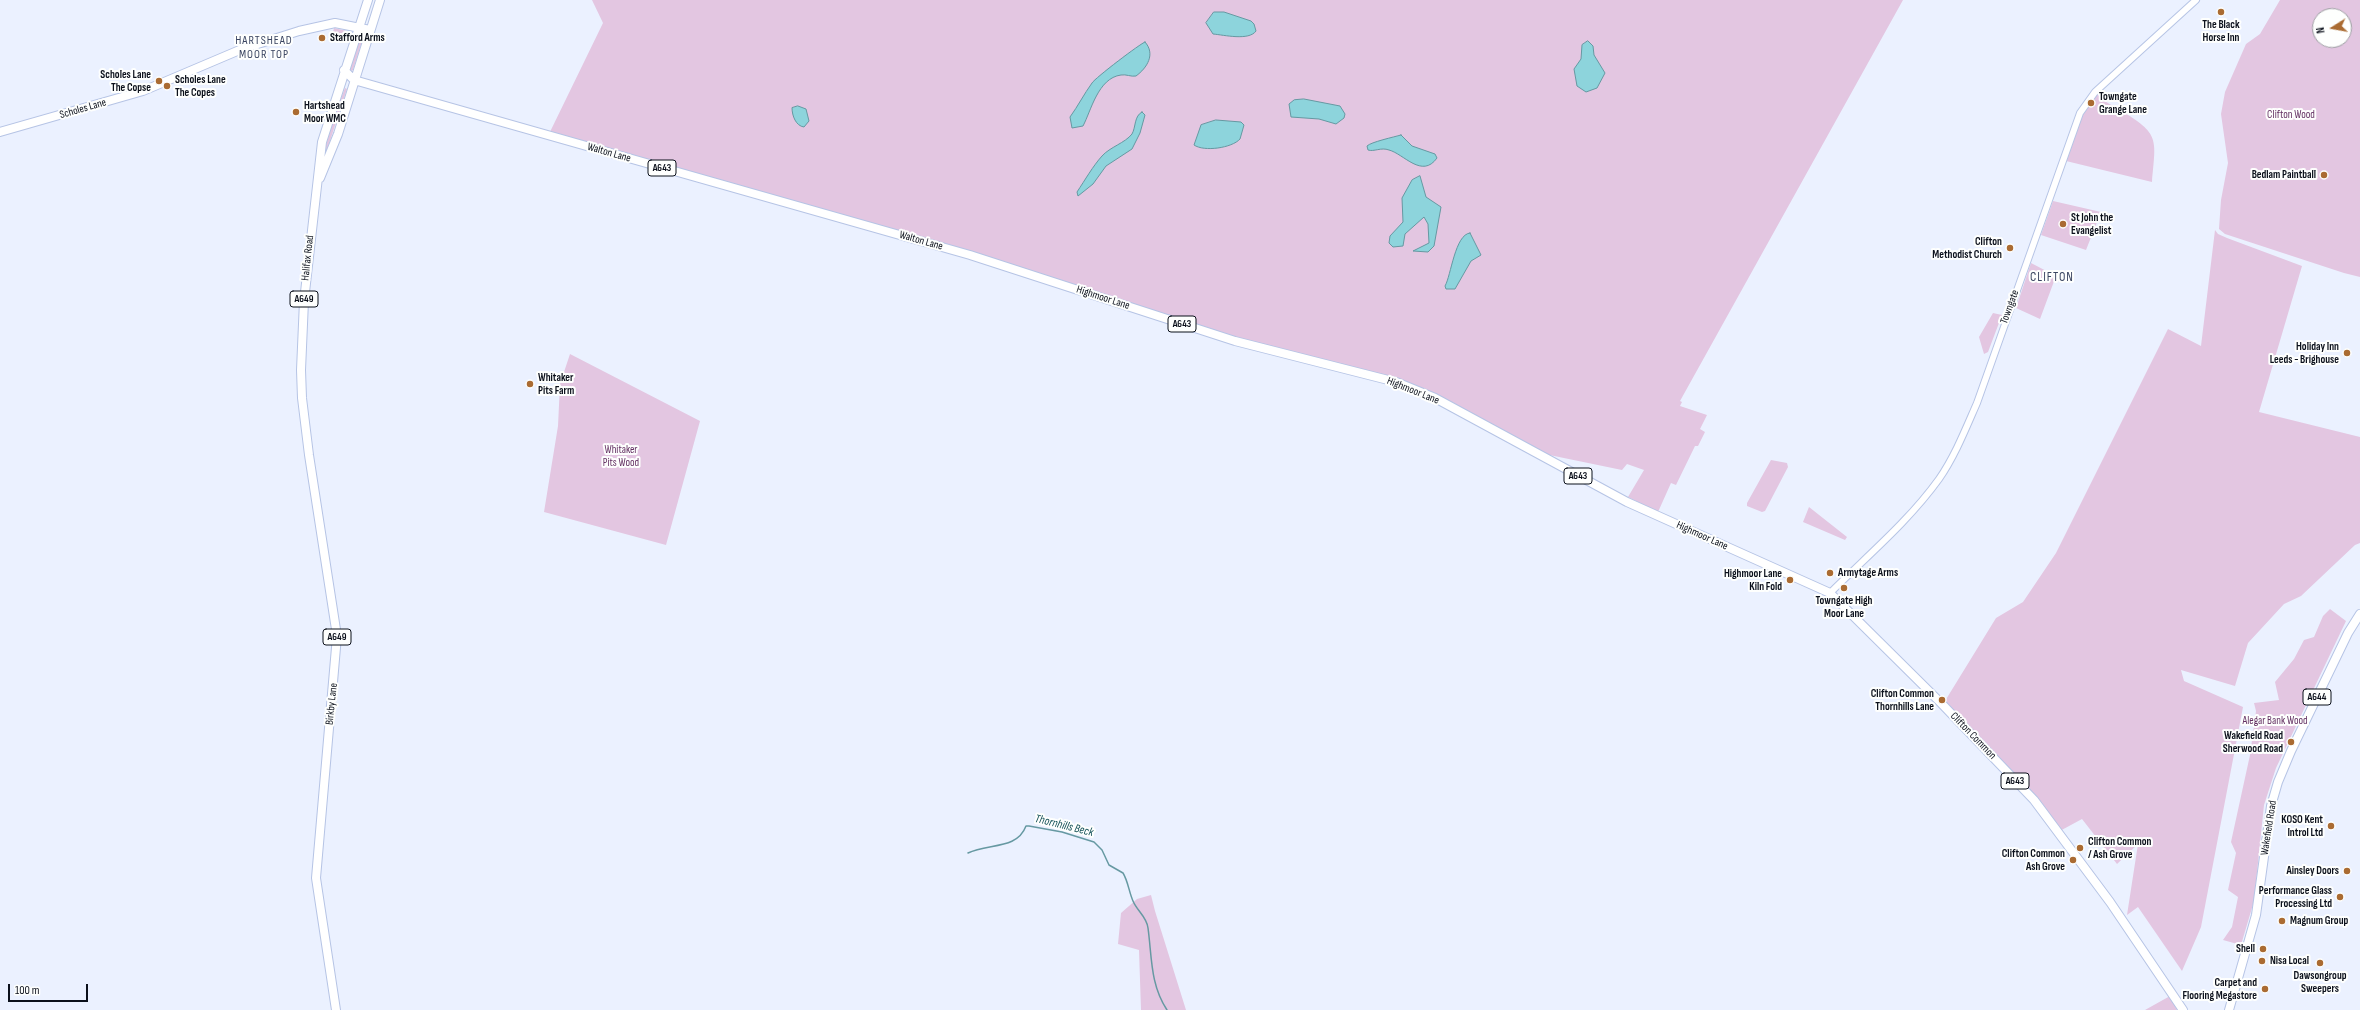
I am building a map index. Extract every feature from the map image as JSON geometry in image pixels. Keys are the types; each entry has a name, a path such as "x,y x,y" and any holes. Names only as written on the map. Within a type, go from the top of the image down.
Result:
{"main road":[{"name":"Halifax Road","path":"302,398 304,301 315,190 322,142 330,112 368,0"},
{"name":"Halifax Road","path":"315,190 338,134 380,0"},
{"name":"Scholes Lane","path":"0,132 144,91 266,40 335,23 370,30"},
{"name":"Walton Lane","path":"344,70 354,80 970,255"},
{"path":"330,112 341,89 346,83 354,80"},
{"name":"Highmoor Lane","path":"970,255 1235,341 1396,382 1435,398 1627,502 1830,593"},
{"name":"Birkby Lane","path":"302,398 337,636 316,878 336,1010"},
{"name":"Clifton Common","path":"1830,593 1941,703 2034,800 2110,902 2184,1010"},
{"name":"Wakefield Road","path":"2229,1010 2254,920 2271,806 2278,782 2291,751 2333,663 2348,633 2360,614"}],"street":[{"name":"Towngate","path":"1830,593 1900,526 1915,509 1940,478 1960,442 1977,403 2080,113 2095,92 2196,0"}],"green space":[{"path":"592,0 1903,0 1680,401 1682,402 1680,406 1707,415 1700,429 1705,432 1698,446 1695,446 1676,485 1671,483 1658,512 1628,497 1644,470 1627,464 1622,470 1530,451 1396,382 1298,358 1014,270 548,136 603,23"},
{"name":"Clifton Wood","path":"2280,0 2360,0 2360,277 2225,234 2219,229 2221,200 2228,163 2221,114 2225,92 2246,44 2260,34"},
{"path":"334,28 347,31 349,38 333,32"},
{"path":"359,35 364,35 353,70 349,72"},
{"path":"345,88 347,89 325,156 323,157 332,121"},
{"path":"2095,92 2107,102 2133,118 2149,132 2154,146 2152,182 2062,160 2074,124"},
{"path":"2053,201 2101,212 2086,250 2041,235"},
{"path":"2215,230 2218,234 2227,238 2302,266 2259,412 2360,437 2360,543 2355,545 2301,596 2284,604 2248,643 2235,686 2181,670 2184,681 2243,707 2201,927 2182,971 2138,907 2127,915 2138,844 2117,864 2082,819 2058,832 1945,701 1996,618 2023,602 2056,553 2168,329 2201,346"},
{"path":"2031,263 2056,276 2040,319 2016,308"},
{"path":"1993,313 2002,315 1988,352 1984,354 1979,337"},
{"name":"Whitaker Pits Wood","path":"570,354 700,421 666,545 544,512 558,426 560,384"},
{"path":"1771,460 1787,463 1788,467 1765,511 1762,512 1747,506 1747,503"},
{"path":"1809,507 1847,537 1845,540 1803,522"},
{"name":"Alegar Bank Wood","path":"2330,609 2346,621 2276,768 2264,805 2254,901 2241,945 2223,940 2232,927 2238,897 2228,890 2236,853 2231,842 2250,755 2256,711 2254,703 2279,700 2275,682 2294,659 2304,640 2314,637 2323,616"},
{"path":"1151,895 1186,1010 1141,1010 1139,950 1118,944 1121,913 1137,899"},
{"path":"2170,996 2177,1010 2145,1010"}],"water":[{"path":"1214,12 1224,12 1251,21 1254,24 1256,31 1253,34 1242,37 1213,34 1206,23"},
{"path":"1588,41 1593,46 1594,55 1605,73 1597,88 1586,92 1577,86 1574,69 1581,59 1582,45"},
{"path":"1145,42 1150,51 1150,56 1144,69 1136,76 1121,75 1113,77 1106,82 1096,96 1083,126 1072,128 1070,117 1092,83 1118,61"},
{"path":"1304,99 1340,106 1345,114 1344,118 1336,124 1319,119 1291,117 1289,104 1294,100"},
{"path":"798,106 806,109 809,121 804,127 797,123 793,114 792,108"},
{"path":"1142,112 1145,115 1140,133 1132,149 1106,166 1093,184 1078,196 1077,192 1095,164 1105,153 1132,134 1136,119"},
{"path":"1216,120 1241,122 1244,125 1240,139 1231,145 1211,149 1194,145 1201,125"},
{"path":"1401,135 1412,146 1435,154 1437,158 1431,164 1419,166 1389,150 1368,150 1367,146 1369,144"},
{"path":"1420,176 1426,197 1441,207 1434,246 1428,252 1413,251 1429,243 1428,224 1424,217 1405,234 1403,246 1393,247 1389,243 1390,236 1403,222 1402,198 1412,180"},
{"path":"1470,233 1481,255 1471,261 1455,289 1446,289 1445,286 1457,248 1465,235"}],"waterway":[{"name":"Thornhills Beck","path":"968,853 1001,845 1016,839 1022,834 1026,826 1062,832 1094,842 1102,850 1109,865 1123,873 1133,901 1146,921 1151,960 1157,990 1167,1010"}],"place":[{"name":"The Black Horse Inn","path":"2221,12"},
{"name":"Stafford Arms","path":"322,38"},
{"name":"Scholes Lane The Copse","path":"159,81"},
{"name":"Scholes Lane The Copes","path":"167,86"},
{"name":"Towngate Grange Lane","path":"2091,103"},
{"name":"Hartshead Moor WMC","path":"296,112"},
{"name":"Bedlam Paintball","path":"2324,175"},
{"name":"St John the Evangelist","path":"2063,224"},
{"name":"Clifton Methodist Church","path":"2010,248"},
{"name":"Holiday Inn Leeds - Brighouse","path":"2347,353"},
{"name":"Whitaker Pits Farm","path":"530,384"},
{"name":"Armytage Arms","path":"1830,573"},
{"name":"Highmoor Lane Kiln Fold","path":"1790,580"},
{"name":"Towngate High Moor Lane","path":"1844,588"},
{"name":"Clifton Common Thornhills Lane","path":"1942,700"},
{"name":"Wakefield Road Sherwood Road","path":"2291,742"},
{"name":"KOSO Kent Introl Ltd","path":"2331,826"},
{"name":"Clifton Common / Ash Grove","path":"2080,848"},
{"name":"Clifton Common Ash Grove","path":"2073,860"},
{"name":"Ainsley Doors","path":"2347,871"},
{"name":"Performance Glass Processing Ltd","path":"2340,897"},
{"name":"Magnum Group","path":"2282,921"},
{"name":"Shell","path":"2263,949"},
{"name":"Nisa Local","path":"2262,961"},
{"name":"Dawsongroup Sweepers","path":"2320,963"},
{"name":"Carpet and Flooring Megastore","path":"2265,989"}],"district":[{"name":"HARTSHEAD MOOR TOP","path":"264,48"},
{"name":"CLIFTON","path":"2052,278"}]}
